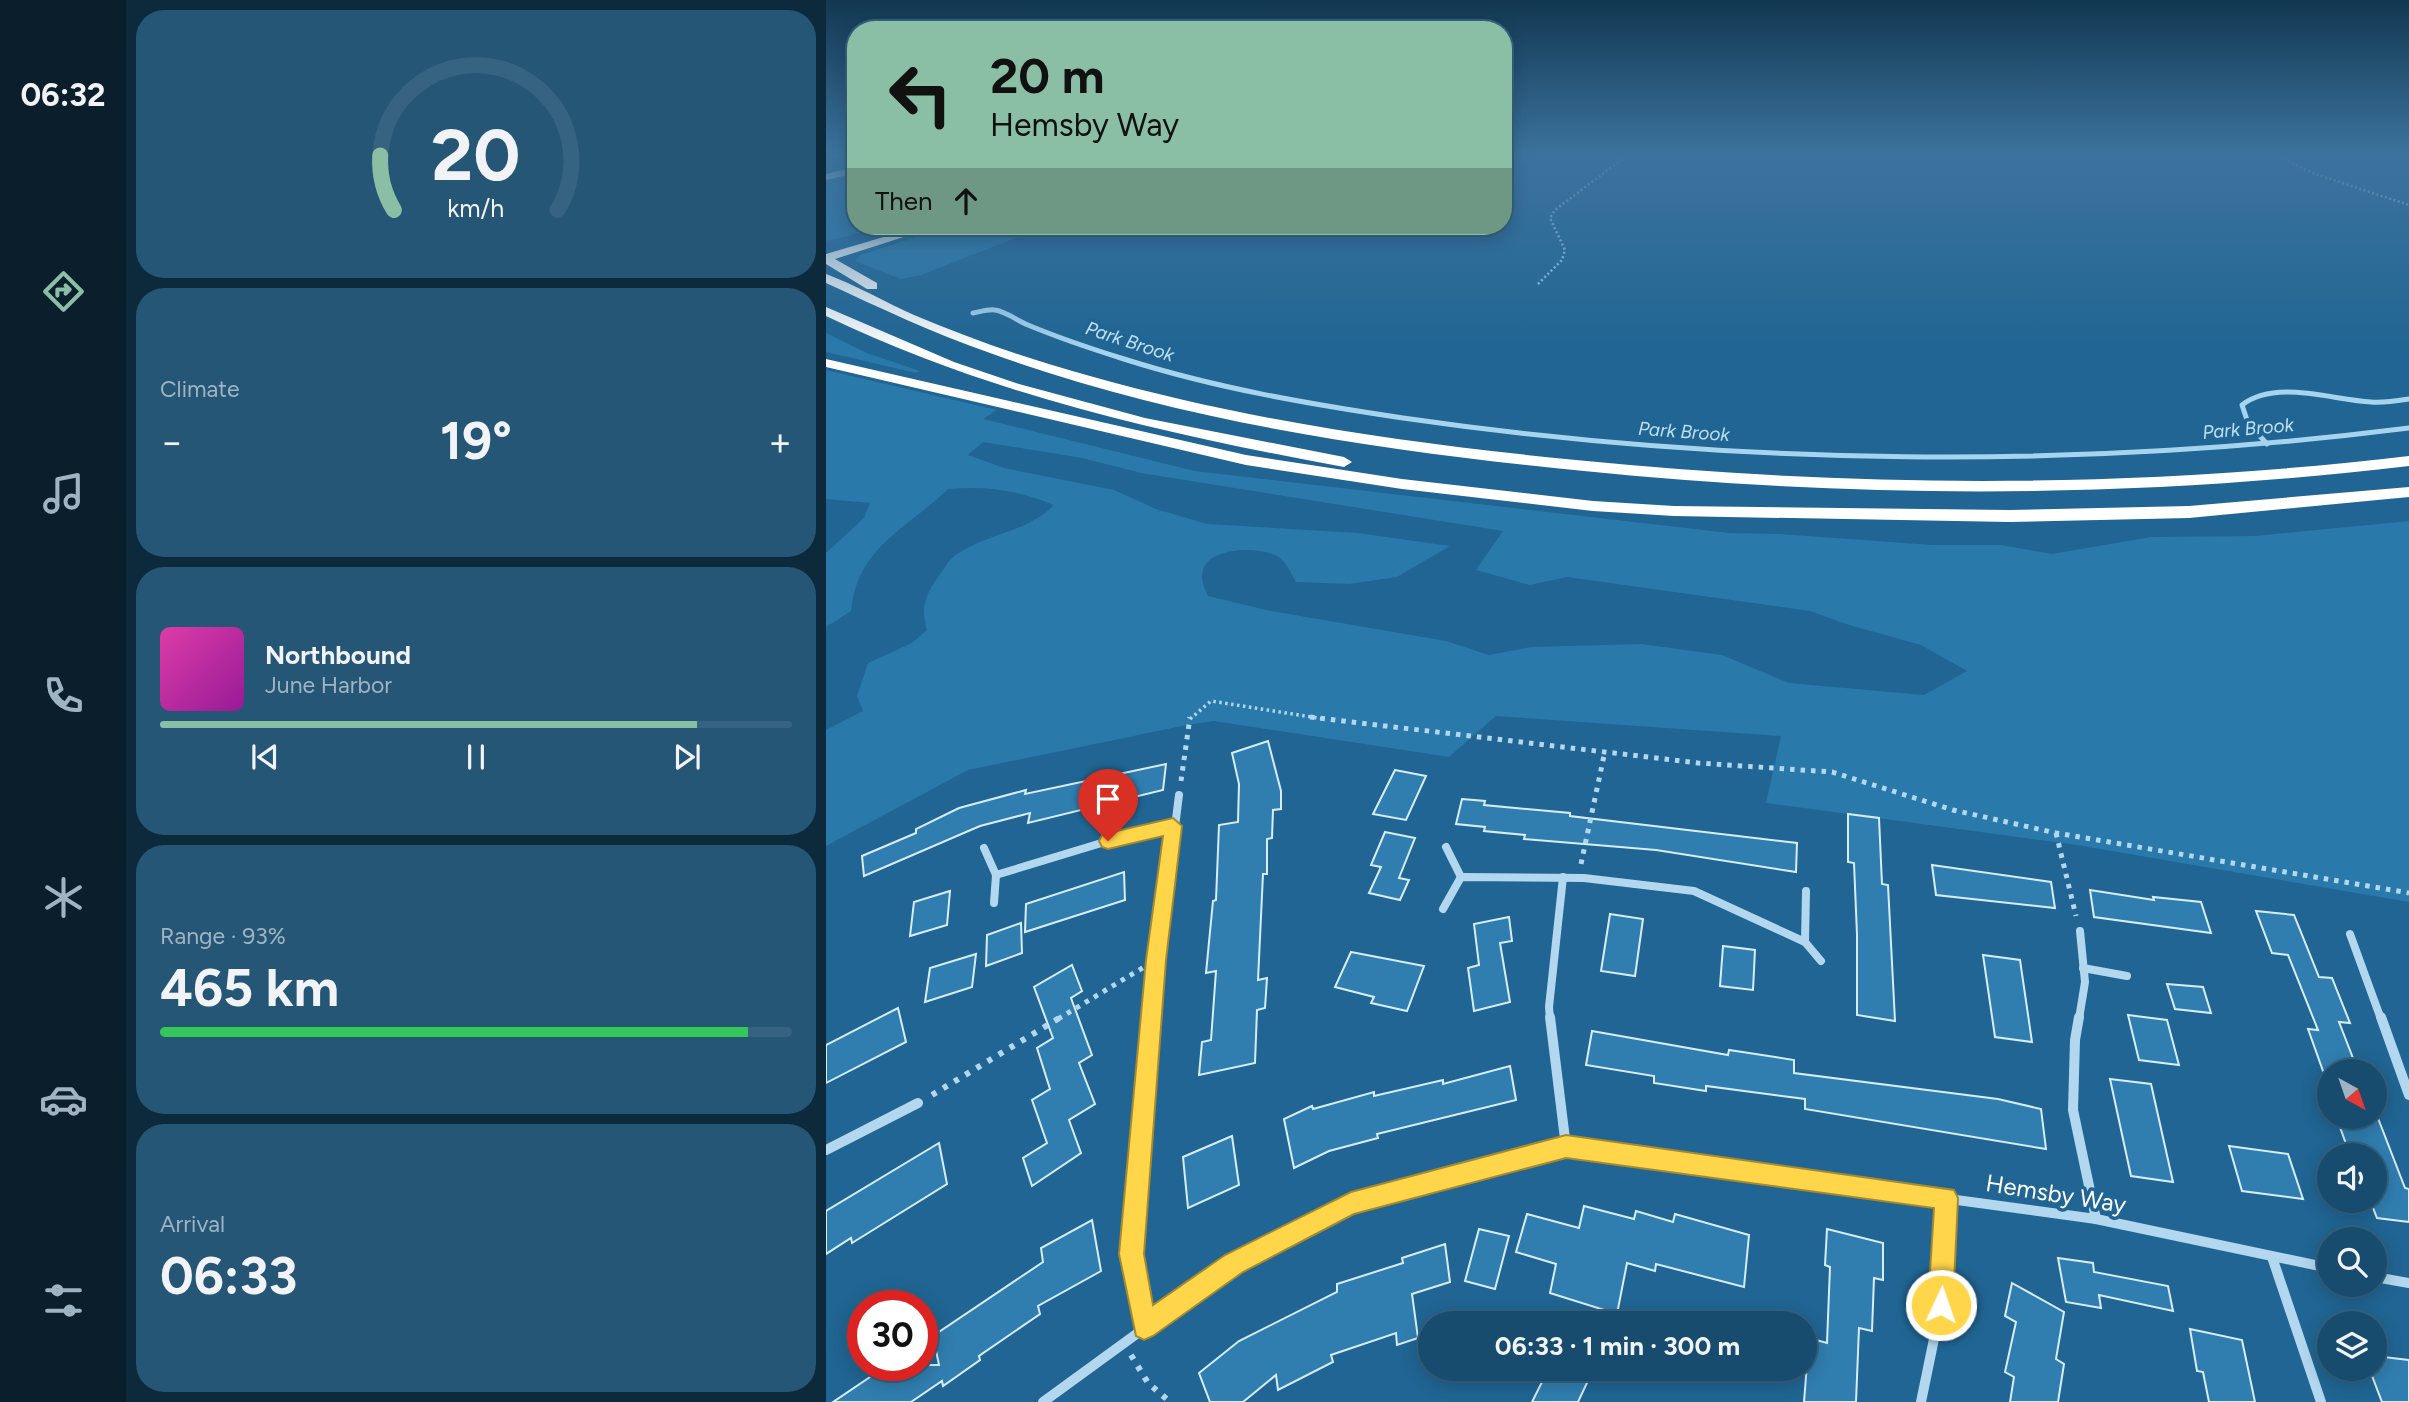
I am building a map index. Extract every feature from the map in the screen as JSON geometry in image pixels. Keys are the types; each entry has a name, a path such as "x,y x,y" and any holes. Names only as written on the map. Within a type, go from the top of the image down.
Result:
{"highway":[{"path":"831,254 881,235"},
{"path":"831,254 900,235"},
{"path":"831,254 877,289 1036,351 1191,393 1463,453"},
{"path":"826,278 882,307 969,342 1083,377 1273,425 1463,453 1654,475 1837,486 2088,487 2243,478 2409,461"},
{"path":"826,311 945,362 1144,422 1242,444 1413,475 1519,488 1841,513"},
{"path":"826,363 924,383 1115,432 1322,473 1593,506 1674,511 2010,516 2189,512 2409,492"}],"street":[{"path":"1144,1327 1131,1254 1156,960 1179,795"},
{"path":"996,875 1108,841 1173,826"},
{"path":"1446,847 1461,877"},
{"path":"984,848 996,875 994,903"},
{"path":"1461,877 1563,877 1694,891 1805,942 1821,961"},
{"path":"1443,909 1461,877"},
{"path":"1043,1402 1234,1263 1351,1203 1566,1147 1549,1007 1563,877"},
{"path":"1805,942 1806,891"},
{"path":"2080,931 2085,982 2075,1040 2073,1110 2096,1219"},
{"path":"2350,934 2409,1095"},
{"path":"2082,968 2127,976"},
{"path":"826,1150 918,1104"},
{"name":"Hemsby Way","path":"1566,1147 2096,1219 2317,1266"},
{"path":"1921,1402 1941,1305 1946,1198"},
{"path":"2272,1257 2321,1402"},
{"path":"2387,1279 2409,1283"}],"path":[{"path":"1538,284 1562,260 1565,250 1552,222"},
{"path":"1179,795 1187,724 1190,716 1199,707 1211,701 1290,715 1698,763 1832,772 1953,810 2056,834 2409,893"},
{"path":"1577,878 1605,751"},
{"path":"2056,834 2080,931"},
{"path":"918,1104 1156,960"},
{"path":"1124,1343 1148,1383 1170,1402"}],"shaded area":[{"path":"826,222 847,222 847,235 850,235 826,241"},
{"path":"922,235 1023,235 921,275 901,279 855,261 861,255"},
{"path":"826,333 867,353 920,371 916,373 826,352"},
{"path":"826,370 997,410 983,419 1195,471 1729,533 1932,545 2001,545 2052,554 2151,537 2255,536 2409,521 2409,902 2077,845 1766,803 1781,736 1496,716 1449,757 1214,721 1187,725 968,770 826,846 826,730 863,711 857,696 868,663 912,643 927,630 924,616 926,598 954,556 982,541 1032,521 1054,505 1002,490 948,489 901,528 874,555 863,570 855,589 851,611 826,627 826,553 864,518 870,503 826,499","holes":["983,442 1082,458 1141,473 1503,531 1476,570 1530,585 1567,577 1810,611 1921,645 1967,671 1924,695 1789,683 1722,655 1641,644 1531,647 1489,655 1446,641 1266,610 1208,596 1202,577 1208,562 1226,552 1263,551 1281,559 1296,582 1349,584 1397,577 1450,546 1358,533 1207,524 1156,509 1114,490 1004,468 968,455"]}],"building":[{"path":"1268,741 1281,791 1281,809 1273,810 1272,838 1267,839 1267,874 1263,874 1258,980 1267,978 1265,1008 1257,1010 1255,1063 1199,1075 1202,1042 1211,1040 1216,971 1206,973 1213,901 1216,900 1219,825 1238,822 1239,784 1232,753"},
{"path":"1166,764 1163,790 1028,823 1030,813 980,826 864,876 862,856 916,833 916,829 959,808 1026,790 1025,794"},
{"path":"1395,770 1426,776 1406,820 1373,814"},
{"path":"1462,799 1485,801 1484,805 1570,813 1570,816 1797,843 1796,872 1656,850 1524,839 1525,835 1484,831 1485,827 1456,824"},
{"path":"1848,814 1879,818 1882,884 1888,885 1895,1021 1857,1015 1854,863 1848,862"},
{"path":"1385,832 1415,838 1399,878 1409,880 1400,900 1369,893 1381,867 1371,865"},
{"path":"1932,865 2051,882 2055,908 1936,895"},
{"path":"1124,872 1125,900 1025,932 1026,904"},
{"path":"2090,890 2154,900 2153,897 2201,902 2211,933 2094,917"},
{"path":"950,891 947,925 910,936 914,902"},
{"path":"2256,911 2294,915 2319,977 2332,978 2350,1023 2339,1022 2353,1059 2319,1059 2308,1029 2318,1030 2288,955 2272,953"},
{"path":"1610,914 1643,919 1635,976 1601,971"},
{"path":"1509,917 1512,941 1500,943 1510,1002 1474,1011 1468,968 1479,965 1474,924"},
{"path":"1021,923 1022,953 986,966 987,935"},
{"path":"1723,946 1755,950 1753,990 1720,986"},
{"path":"1351,952 1424,966 1407,1011 1371,1003 1374,997 1335,987"},
{"path":"976,954 972,987 925,1002 930,968"},
{"path":"1983,955 2020,960 2032,1042 1995,1037"},
{"path":"1072,965 1082,991 1071,998 1092,1055 1079,1063 1095,1104 1069,1120 1081,1153 1032,1186 1023,1158 1047,1143 1032,1100 1050,1089 1037,1048 1053,1038 1034,987"},
{"path":"2167,984 2203,987 2211,1013 2175,1009"},
{"path":"898,1008 906,1042 826,1083 826,1045"},
{"path":"2128,1015 2167,1020 2179,1065 2139,1060"},
{"path":"1592,1031 1728,1055 1729,1050 1794,1060 1794,1073 1998,1099 2041,1109 2046,1149 1805,1109 1805,1099 1706,1086 1706,1091 1654,1083 1654,1076 1586,1065"},
{"path":"1510,1066 1516,1100 1377,1134 1378,1138 1329,1151 1294,1168 1284,1119 1312,1106 1313,1109 1374,1092 1374,1096 1443,1080 1443,1084"},
{"path":"2110,1079 2151,1084 2173,1182 2131,1176"},
{"path":"2341,1129 2382,1129 2405,1188 2409,1189 2409,1222 2377,1218 2375,1213 2387,1213 2387,1143 2346,1143"},
{"path":"1232,1136 1239,1185 1188,1208 1183,1157"},
{"path":"939,1143 947,1184 852,1243 851,1238 826,1254 826,1211"},
{"path":"2229,1146 2288,1154 2303,1199 2242,1191"},
{"path":"1584,1206 1634,1219 1636,1211 1673,1222 1675,1214 1749,1235 1744,1287 1656,1264 1655,1271 1627,1263 1618,1311 1607,1311 1550,1293 1556,1264 1516,1252 1527,1214 1579,1228"},
{"path":"1092,1220 1101,1271 1038,1306 1040,1314 979,1356 980,1360 943,1386 942,1381 911,1402 833,1402 864,1381 938,1381 938,1333 1043,1262 1041,1248"},
{"path":"1479,1229 1509,1236 1495,1289 1465,1281"},
{"path":"1827,1229 1883,1243 1883,1280 1874,1278 1872,1331 1859,1328 1856,1402 1804,1402 1806,1381 1817,1381 1817,1340 1827,1343 1830,1267 1825,1265"},
{"path":"1445,1244 1450,1282 1412,1294 1418,1338 1397,1345 1396,1333 1331,1355 1333,1362 1278,1390 1276,1375 1243,1402 1210,1402 1199,1373 1239,1341 1337,1292 1337,1284 1403,1263 1402,1258"},
{"path":"2058,1258 2093,1263 2094,1272 2168,1286 2173,1311 2099,1295 2101,1308 2066,1302"},
{"path":"2012,1283 2064,1312 2056,1359 2064,1364 2058,1402 2010,1402 2014,1377 2005,1372 2016,1322 2005,1316"},
{"path":"2190,1329 2242,1340 2255,1402 2209,1402 2203,1372 2197,1371"},
{"path":"2387,1357 2409,1360 2409,1402 2382,1402 2374,1381 2387,1381"},
{"path":"1542,1381 1588,1381 1578,1402 1532,1402"}],"waterway":[{"name":"Park Brook","path":"973,313 999,311 1040,330 1112,355 1262,394 1403,418 1528,434 1653,446 1906,457 2032,456 2266,443"},
{"path":"2266,443 2248,423 2242,405 2256,397 2287,392 2371,402 2409,399"},
{"name":"Park Brook","path":"2266,443 2409,428"}],"route":[{"path":"1108,841 1173,826 1156,960 1131,1254 1144,1327 1234,1263 1351,1203 1566,1147 1946,1198 1941,1305"}]}
